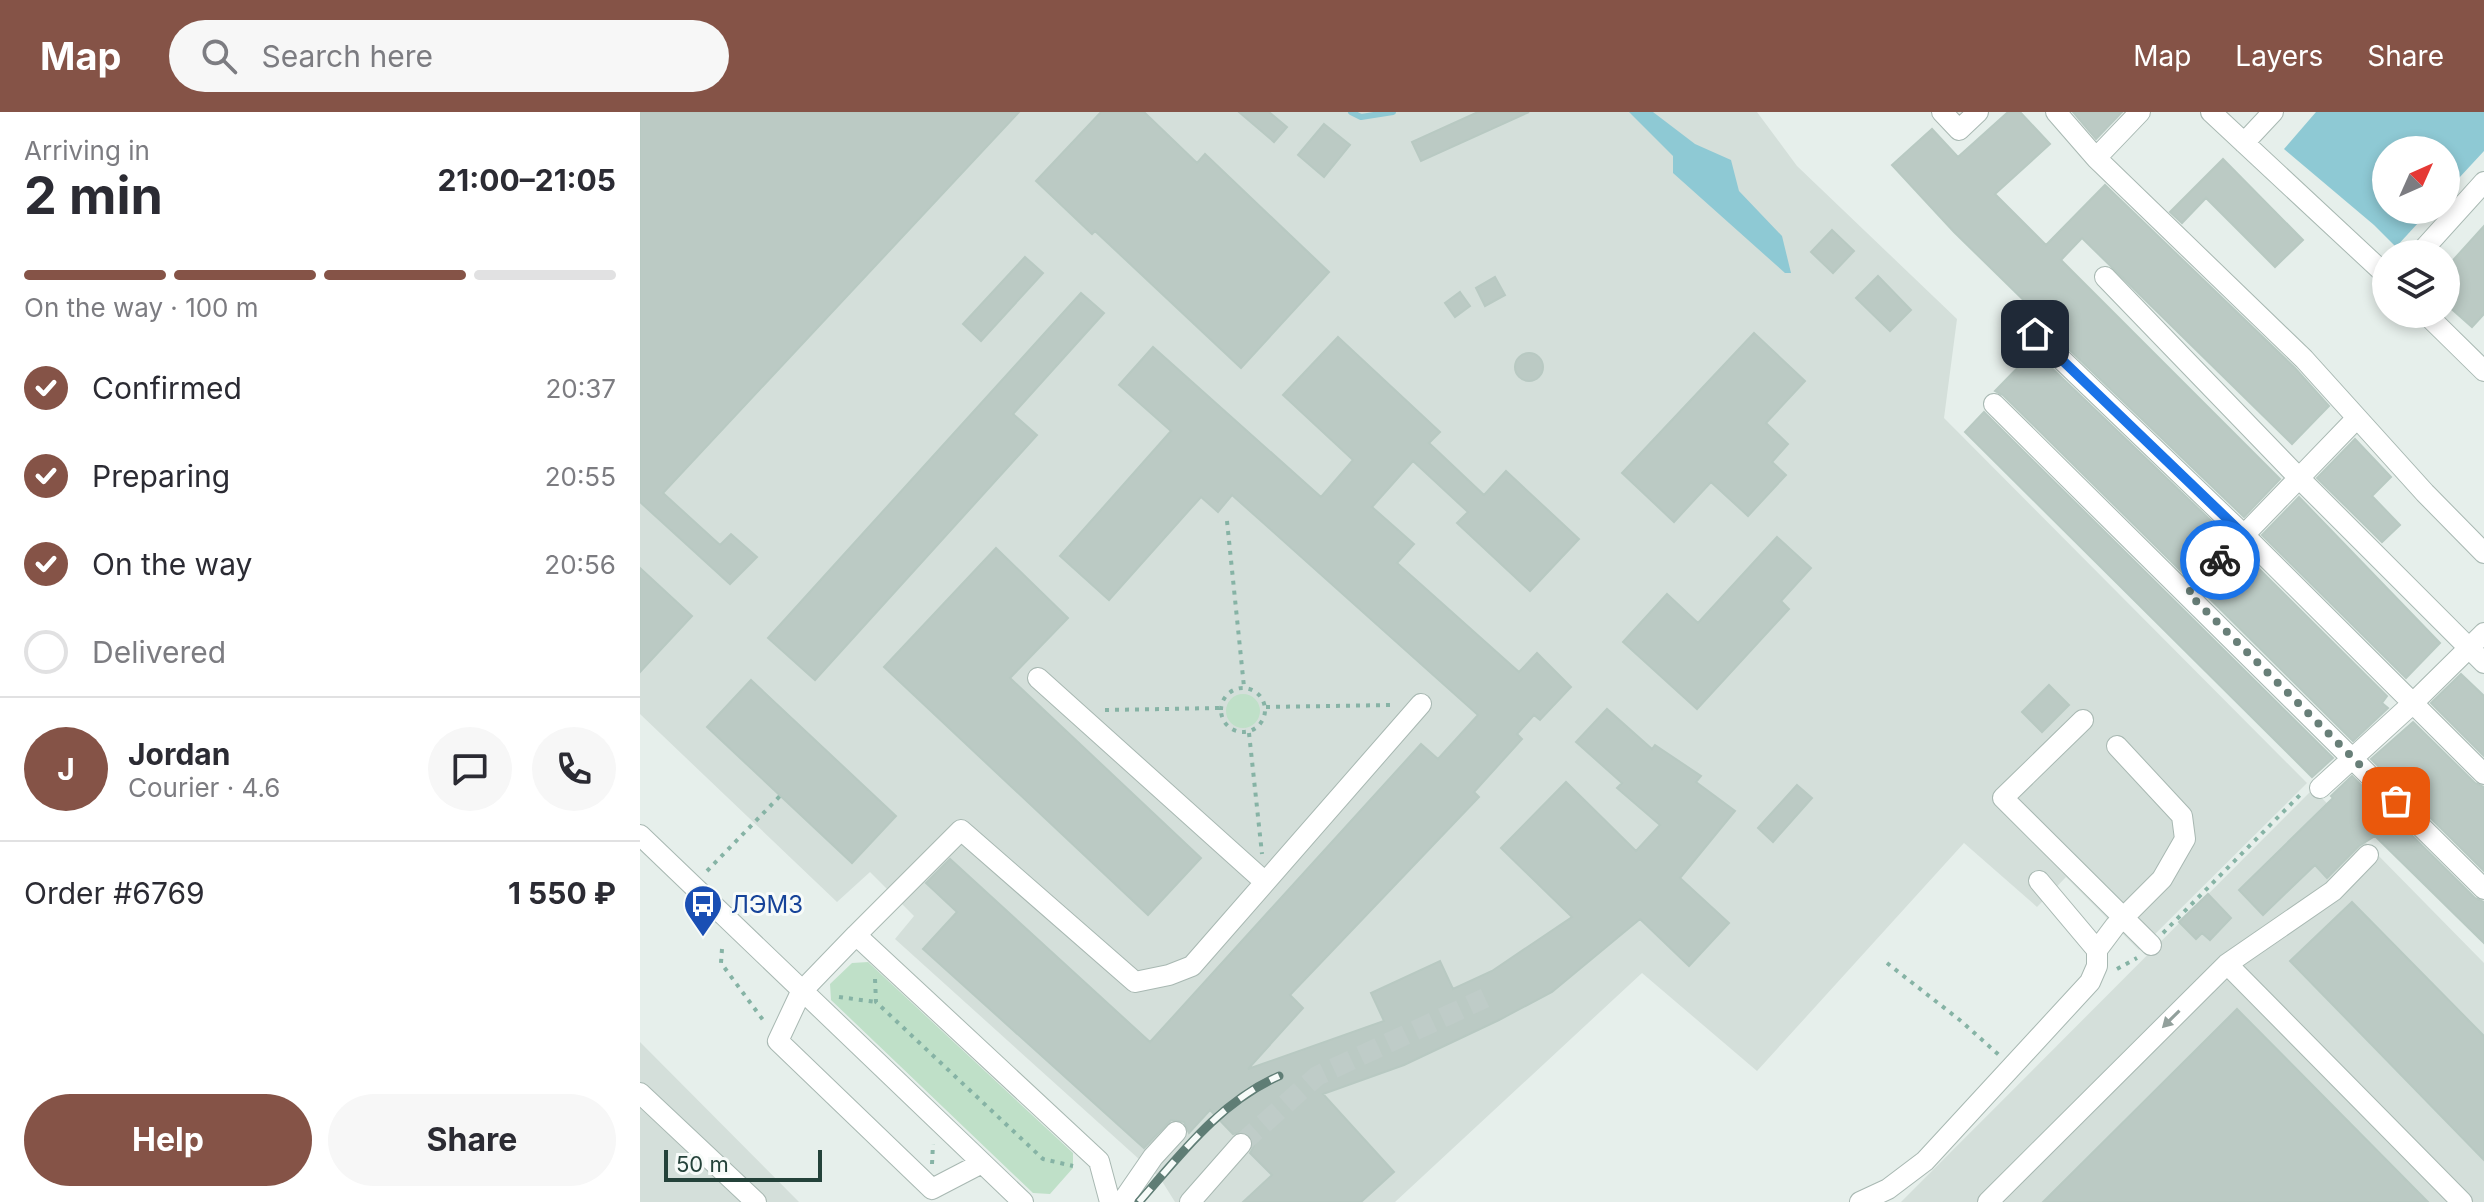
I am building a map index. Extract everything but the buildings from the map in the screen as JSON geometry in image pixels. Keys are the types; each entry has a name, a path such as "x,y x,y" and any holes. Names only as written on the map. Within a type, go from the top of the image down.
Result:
{"street":[{"path":"1942,112 1959,130 1978,112"},
{"path":"2056,112 2096,158 2304,359 2356,419 2484,553"},
{"path":"2096,158 2140,112"},
{"path":"2211,112 2372,262"},
{"path":"2244,143 2273,112"},
{"path":"2432,240 2484,182"},
{"path":"2105,277 2484,663"},
{"path":"2443,328 2480,358"},
{"path":"2035,334 2244,535 2484,774"},
{"path":"1994,404 2484,889"},
{"path":"2188,593 2356,419"},
{"path":"2320,788 2484,633"},
{"path":"1038,678 1265,882"},
{"path":"982,1163 932,1189 778,1041 801,992 961,830 1135,982 1169,975 1192,966 1421,704"},
{"path":"2083,720 2003,798 2151,945"},
{"path":"1860,1202 1888,1189 1925,1161 2090,982 2097,966 2097,950 2123,917 2162,879 2185,839 2182,816 2117,746"},
{"path":"640,835 1023,1202"},
{"path":"1988,1202 2227,964 2333,891 2368,855"},
{"path":"2039,881 2097,950"},
{"path":"856,935 1099,1161 1110,1202"},
{"path":"2227,964 2462,1202"},
{"path":"642,1094 756,1202"},
{"path":"1122,1202 1153,1157 1176,1132"},
{"path":"1190,1202 1241,1144"}],"path":[{"path":"1227,521 1244,687"},
{"path":"1244,687 1259,694 1266,707 1262,723 1249,733 1234,732 1223,722 1220,708 1224,697 1233,689 1244,687"},
{"path":"1266,707 1421,704"},
{"path":"1075,711 1220,708"},
{"path":"1249,733 1265,882"},
{"path":"2116,969 2128,965 2151,945 2310,786 2320,788"},
{"path":"692,886 780,796"},
{"path":"722,949 721,963 778,1041"},
{"path":"874,953 876,1002 1043,1159 1102,1173"},
{"path":"1887,963 1992,1047 2012,1069"}],"shaded area":[{"path":"640,112 1757,112 1797,166 1957,319 1944,418 2307,783 2139,950 2066,877 2037,907 1964,843 1757,1071 1642,973 1395,1202 1175,1202 1160,1178 895,939 914,916 870,872 837,902 640,714"},
{"path":"2313,789 2484,963 2484,1202 1901,1202"},
{"path":"640,1042 799,1202 640,1202"}],"green space":[{"path":"1243,694 1255,699 1260,711 1255,723 1243,728 1231,723 1226,711 1231,699"},
{"path":"868,962 1073,1153 1073,1168 1050,1194 1033,1193 831,1000 830,984 852,963"}],"water":[{"path":"1629,112 1653,112 1695,144 1731,160 1739,191 1782,236 1791,273 1785,273 1673,173 1673,156"},
{"path":"2316,112 2484,112 2484,151 2460,177 2460,136 2372,136 2372,223 2284,149"},
{"path":"2417,224 2402,240 2389,240 2374,225"}],"waterway":[{"path":"1351,112 1361,117 1393,112"}],"tunnel":[{"path":"1241,1144 1317,1076 1485,998"}],"railway":[{"path":"1139,1202 1220,1115 1238,1100 1279,1076"}],"way so far":[{"path":"2220,560 2188,593 2396,801"}],"place":[{"name":"ЛЭМЗ","path":"703,938"}],"route":[{"path":"2035,334 2244,535 2220,560"}]}
